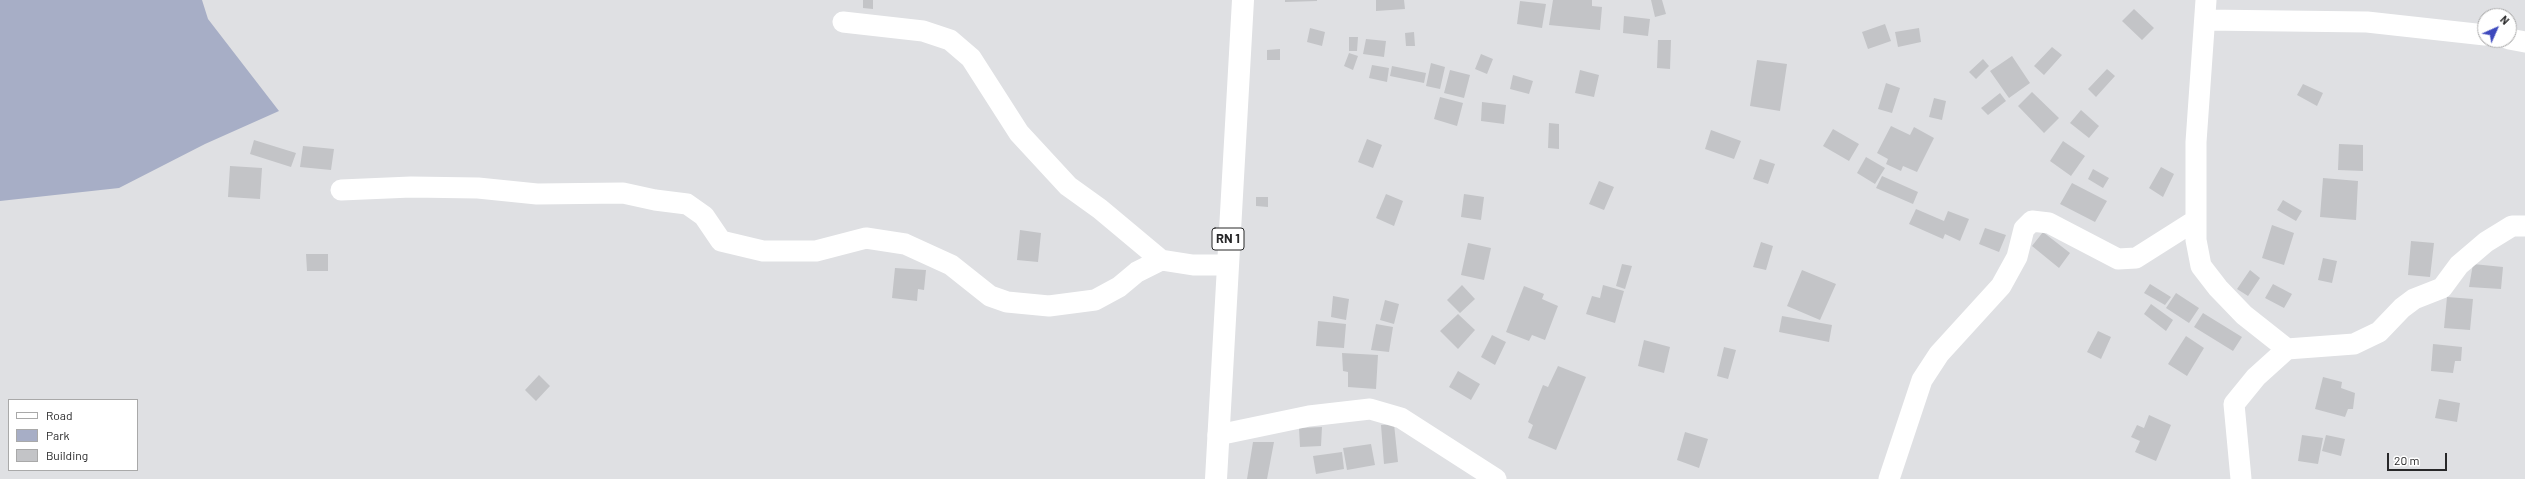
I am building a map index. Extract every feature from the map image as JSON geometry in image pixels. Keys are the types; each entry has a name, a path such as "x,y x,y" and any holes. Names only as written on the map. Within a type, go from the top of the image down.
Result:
{"main road":[{"name":"RN 1","path":"1216,479 1243,0"}],"street":[{"path":"2287,349 2244,315 2218,288 2202,266 2196,240 2196,142 2205,10 2368,22 2477,34"},
{"path":"843,22 923,30 950,40 971,58 1019,133 1068,186 1100,209 1161,260 1193,265 1227,265"},
{"path":"341,190 410,187 478,188 537,194 623,193 655,200 687,204 704,216 721,241 763,251 816,251 866,238 905,244 951,265 990,296 1007,302 1049,306 1094,300 1119,288 1137,272 1161,260"},
{"path":"1889,479 1922,380 1939,354 2001,286 2017,257 2024,229 2032,221 2050,223 2118,259 2136,258 2196,220"},
{"path":"2240,479 2234,404 2256,377 2287,349 2354,344 2379,332 2402,308 2414,299 2442,288 2459,265 2486,242 2512,226 2525,226"},
{"path":"1218,435 1309,416 1370,409 1401,418 1496,479"}],"green space":[{"path":"0,0 202,0 208,19 279,111 205,144 119,188 0,201"}],"building":[{"path":"863,0 873,0 873,9 863,8"},
{"path":"1285,0 1317,0 1317,1 1285,2"},
{"path":"1376,0 1404,0 1405,9 1376,11"},
{"path":"1553,0 1592,0 1592,6 1602,7 1600,30 1549,25"},
{"path":"1651,0 1662,0 1666,14 1655,17"},
{"path":"1520,1 1546,4 1542,28 1517,24"},
{"path":"2134,9 2154,28 2142,40 2122,21"},
{"path":"1624,16 1650,19 1648,36 1623,33"},
{"path":"1885,24 1891,41 1868,49 1862,32"},
{"path":"1310,28 1325,32 1322,46 1307,42"},
{"path":"1919,28 1921,42 1898,47 1895,32"},
{"path":"1414,32 1415,46 1406,46 1405,33"},
{"path":"1349,37 1358,37 1357,51 1349,51"},
{"path":"1366,39 1386,41 1384,57 1363,54"},
{"path":"1658,40 1671,40 1670,69 1657,68"},
{"path":"2052,47 2062,55 2044,75 2034,66"},
{"path":"1280,49 1280,60 1267,60 1267,50"},
{"path":"1349,53 1358,56 1353,70 1344,66"},
{"path":"1481,54 1493,59 1487,74 1475,69"},
{"path":"2012,56 2030,83 2009,98 1990,71"},
{"path":"1983,59 1989,66 1976,79 1969,72"},
{"path":"1757,60 1787,64 1780,111 1750,106"},
{"path":"1431,63 1445,67 1440,89 1426,86"},
{"path":"1372,65 1389,68 1387,82 1369,78"},
{"path":"1392,66 1426,73 1424,83 1390,76"},
{"path":"2107,69 2115,76 2096,97 2088,89"},
{"path":"1450,70 1470,75 1464,98 1444,93"},
{"path":"1580,70 1599,75 1594,97 1575,93"},
{"path":"1513,75 1533,81 1529,94 1510,89"},
{"path":"1886,83 1900,88 1892,113 1878,109"},
{"path":"2303,84 2323,93 2317,106 2297,95"},
{"path":"2032,92 2059,118 2044,133 2018,106"},
{"path":"2000,93 2006,101 1988,115 1981,108"},
{"path":"1440,97 1463,103 1457,126 1434,119"},
{"path":"1934,98 1946,101 1942,120 1929,117"},
{"path":"1482,102 1506,105 1504,124 1481,121"},
{"path":"2081,110 2099,126 2089,138 2070,123"},
{"path":"1549,123 1559,124 1559,149 1548,148"},
{"path":"1891,126 1910,135 1914,127 1934,138 1917,172 1903,166 1901,171 1886,164 1888,159 1877,153"},
{"path":"1833,129 1859,144 1849,161 1823,146"},
{"path":"1711,130 1741,141 1734,159 1705,149"},
{"path":"1367,139 1382,145 1373,168 1358,162"},
{"path":"254,140 296,153 291,167 250,154"},
{"path":"2063,141 2085,156 2071,176 2050,161"},
{"path":"2339,144 2363,145 2363,171 2338,170"},
{"path":"303,146 334,149 331,170 300,167"},
{"path":"1866,157 1885,168 1875,184 1857,173"},
{"path":"1760,159 1775,164 1768,184 1753,179"},
{"path":"230,166 262,168 260,199 228,197"},
{"path":"2161,167 2174,174 2163,197 2149,188"},
{"path":"2093,169 2109,178 2103,188 2088,179"},
{"path":"1882,176 1918,192 1913,204 1876,188"},
{"path":"2323,178 2358,181 2356,220 2320,217"},
{"path":"1599,181 1614,187 1604,210 1589,204"},
{"path":"2072,183 2107,201 2095,222 2060,204"},
{"path":"1386,194 1403,201 1394,226 1376,218"},
{"path":"1464,194 1484,197 1481,220 1461,217"},
{"path":"1256,197 1268,197 1268,207 1256,206"},
{"path":"2283,200 2302,211 2296,221 2277,210"},
{"path":"1916,209 1944,221 1948,211 1969,219 1960,241 1945,234 1943,239 1909,224"},
{"path":"2272,225 2294,233 2284,265 2262,258"},
{"path":"1985,228 2006,235 1999,252 1979,244"},
{"path":"1020,230 1041,233 1038,262 1017,260"},
{"path":"2043,232 2070,253 2059,268 2032,246"},
{"path":"2411,241 2434,243 2430,277 2408,275"},
{"path":"1761,242 1773,246 1766,270 1753,267"},
{"path":"1468,243 1491,248 1484,280 1461,275"},
{"path":"306,254 328,254 328,271 307,271"},
{"path":"2323,258 2337,261 2332,283 2318,280"},
{"path":"1622,264 1632,266 1625,289 1616,286"},
{"path":"2473,264 2503,267 2501,289 2469,287"},
{"path":"895,268 926,270 924,290 918,289 917,301 892,298"},
{"path":"1802,270 1836,284 1820,320 1787,306"},
{"path":"2250,270 2260,278 2248,296 2237,289"},
{"path":"2150,284 2171,297 2165,305 2144,293"},
{"path":"2273,284 2292,294 2284,308 2265,298"},
{"path":"1462,285 1475,299 1460,313 1447,300"},
{"path":"1603,285 1624,291 1615,323 1586,314 1592,296 1600,298"},
{"path":"1524,286 1544,294 1542,299 1558,306 1545,340 1532,335 1529,341 1506,332"},
{"path":"2176,293 2199,308 2189,323 2166,308"},
{"path":"1333,296 1349,299 1346,320 1331,317"},
{"path":"2447,297 2473,299 2470,330 2444,328"},
{"path":"1385,300 1399,304 1394,324 1380,320"},
{"path":"2151,304 2173,320 2166,331 2144,314"},
{"path":"2203,313 2242,337 2233,351 2194,327"},
{"path":"1458,314 1475,330 1458,349 1440,331"},
{"path":"1782,316 1832,325 1829,342 1779,332"},
{"path":"1318,321 1346,324 1344,348 1316,346"},
{"path":"1376,324 1393,327 1389,352 1371,350"},
{"path":"2098,331 2111,337 2101,359 2087,352"},
{"path":"1492,335 1506,342 1495,365 1481,357"},
{"path":"2186,336 2204,348 2187,376 2168,364"},
{"path":"1644,340 1670,347 1664,373 1638,366"},
{"path":"2433,344 2462,347 2461,361 2455,361 2453,373 2431,371"},
{"path":"1724,347 1736,350 1728,379 1717,376"},
{"path":"1342,353 1378,355 1376,389 1348,387 1348,372 1343,371"},
{"path":"1558,366 1586,377 1556,450 1528,438 1533,425 1528,422 1543,385 1548,387"},
{"path":"1458,371 1480,384 1471,400 1449,387"},
{"path":"539,375 550,386 536,401 525,390"},
{"path":"2323,377 2342,382 2341,388 2355,393 2353,409 2348,409 2345,417 2315,409"},
{"path":"2439,399 2460,403 2457,422 2435,418"},
{"path":"2149,415 2171,425 2156,461 2135,452 2140,441 2131,437 2137,425 2144,428"},
{"path":"1394,424 1398,462 1384,464 1381,425"},
{"path":"1322,427 1321,446 1300,447 1299,428"},
{"path":"1685,432 1708,439 1699,468 1677,460"},
{"path":"2302,435 2323,438 2318,464 2298,461"},
{"path":"2326,435 2345,439 2341,456 2322,451"},
{"path":"1253,442 1274,442 1267,479 1247,479"},
{"path":"1371,444 1375,465 1347,470 1343,448"},
{"path":"1342,452 1344,469 1316,474 1313,456"}]}
